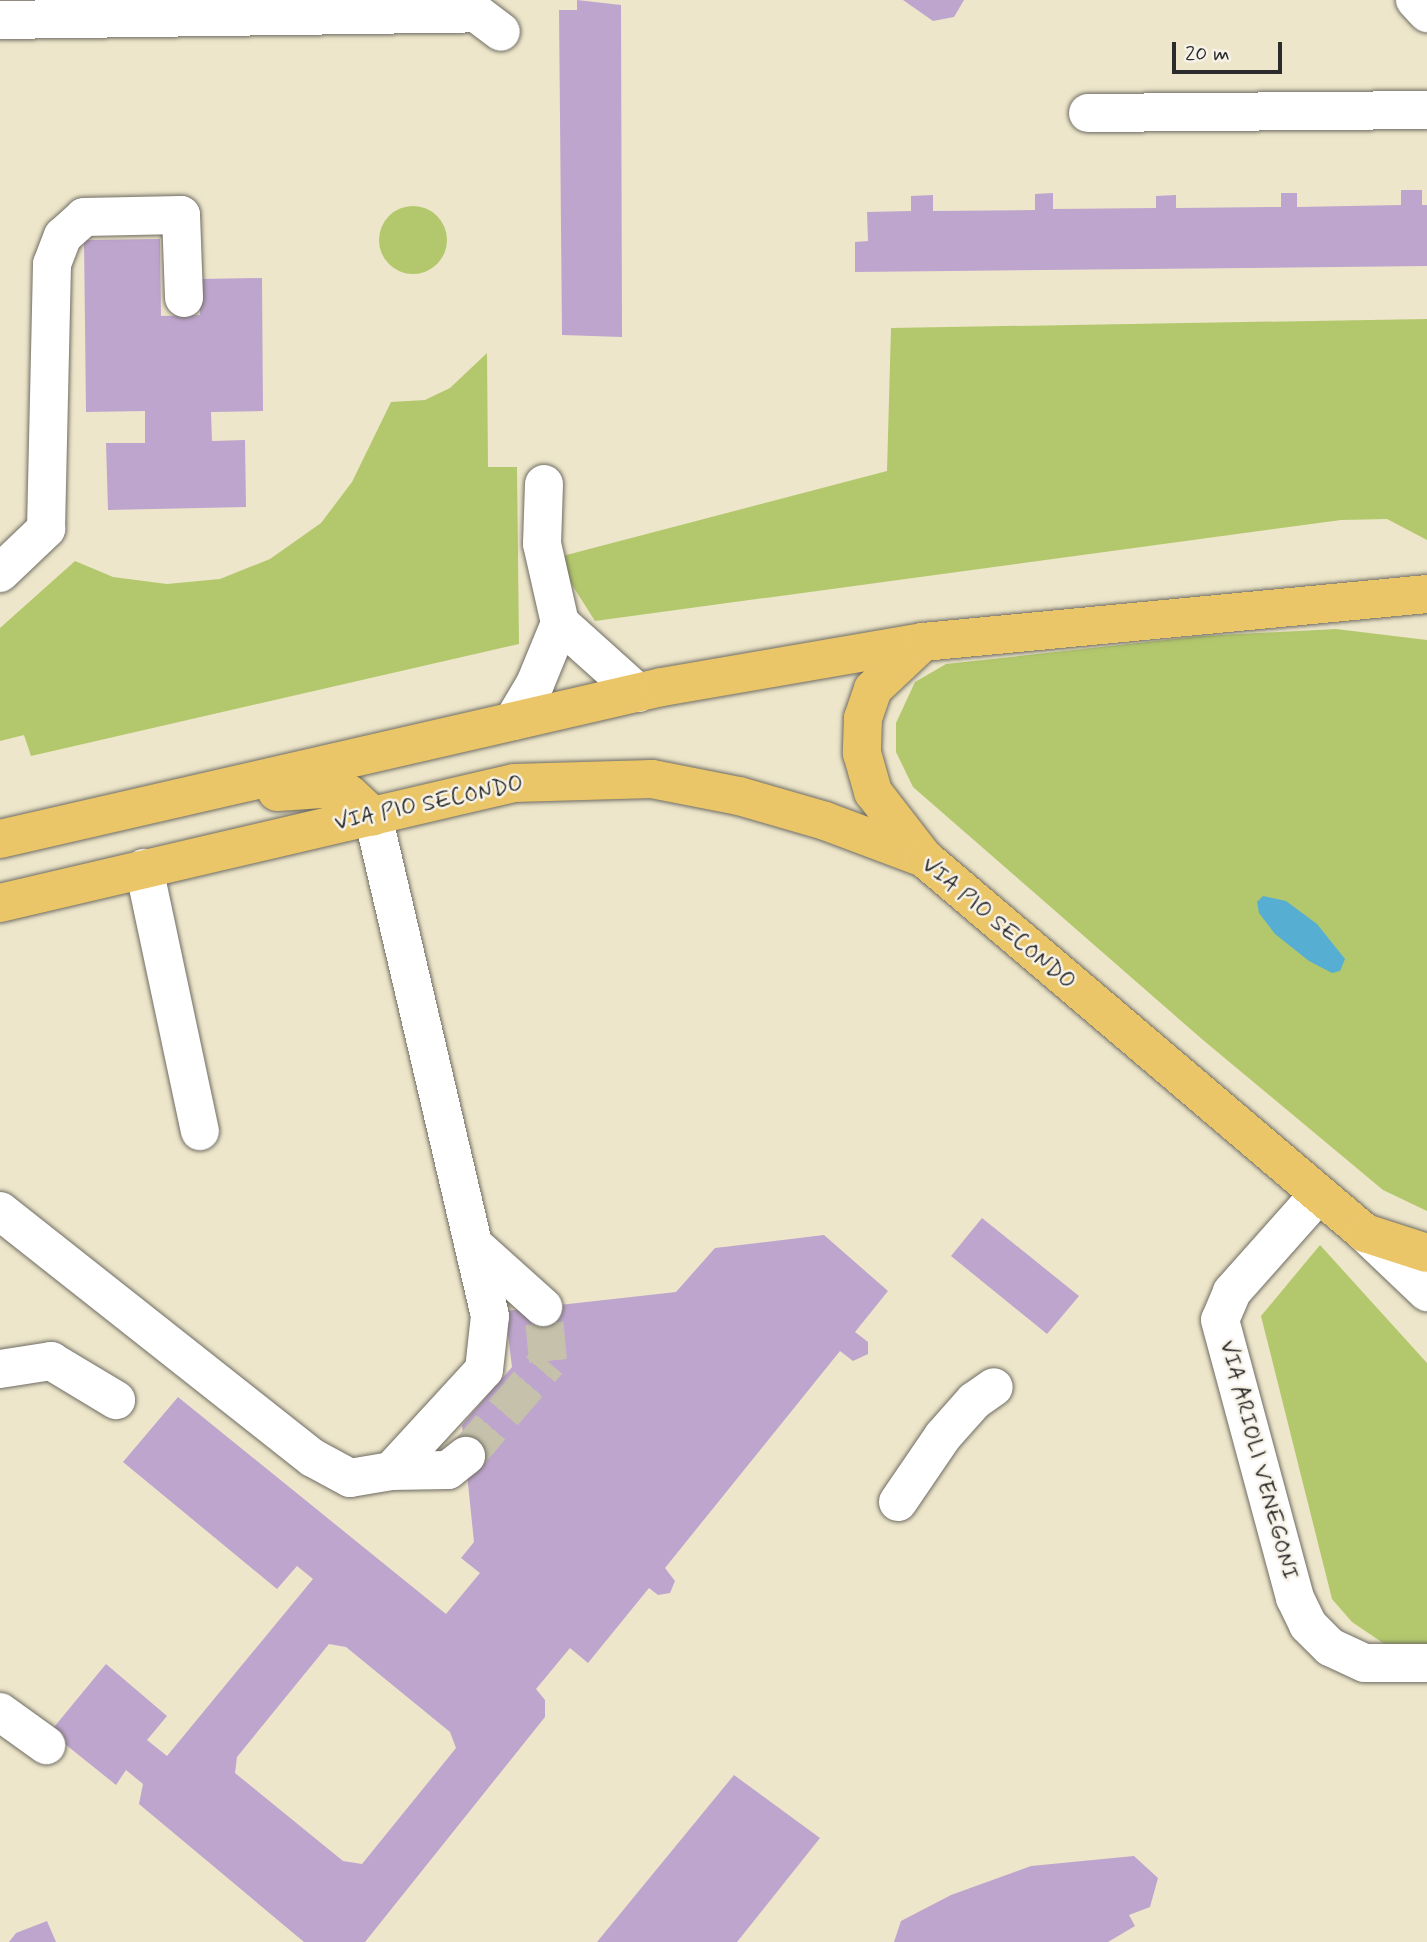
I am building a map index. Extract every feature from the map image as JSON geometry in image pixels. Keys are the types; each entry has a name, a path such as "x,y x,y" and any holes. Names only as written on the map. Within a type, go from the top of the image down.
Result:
{"main road":[{"path":"0,839 638,693 923,642 1427,594"},
{"path":"923,642 873,689 863,718 862,753 873,792 924,858"},
{"name":"VIA PIO SECONDO","path":"0,904 514,783 652,779 738,796 812,817 924,858 1365,1233 1427,1253"},
{"path":"166,799 322,789 349,794 373,816"}],"street":[{"path":"1415,0 1427,13"},
{"path":"0,20 476,13 502,32"},
{"path":"1088,113 1427,110"},
{"path":"0,573 41,535 52,264 63,236 85,216 181,215 184,298"},
{"path":"544,484 542,544 561,623 638,693"},
{"path":"513,721 535,684 561,623"},
{"path":"373,816 490,1316 484,1370 391,1471"},
{"path":"144,868 200,1131"},
{"name":"VIA ARIOLI VENEGONI","path":"1318,1195 1233,1292 1220,1320 1301,1613 1325,1642 1349,1657 1385,1666 1427,1663"},
{"path":"0,1210 313,1458 349,1478 391,1471 448,1470 466,1456"},
{"path":"1365,1233 1427,1292"},
{"path":"474,1245 543,1307"},
{"path":"0,1369 51,1361 117,1400"},
{"path":"898,1502 943,1436 974,1401 994,1387"},
{"path":"0,1712 46,1745"}],"green space":[{"path":"413,206 426,209 437,216 444,227 447,240 444,253 437,264 426,271 413,274 400,271 389,264 382,253 379,240 382,227 389,216 400,209"},
{"path":"1427,319 1427,540 1387,519 1341,520 595,621 555,558 887,471 891,328"},
{"path":"487,353 488,467 517,467 519,644 31,756 24,735 0,741 0,628 75,561 113,577 167,584 220,579 270,559 321,523 352,482 391,402 425,400 450,388"},
{"path":"1336,629 1427,640 1427,1211 1383,1190 1203,1040 913,787 896,752 896,723 915,682 946,664 1202,636"},
{"path":"1320,1245 1427,1363 1427,1649 1409,1652 1383,1643 1352,1622 1332,1599 1261,1316"}],"water":[{"path":"1263,896 1286,901 1317,924 1345,959 1340,971 1332,973 1309,961 1275,934 1259,913 1257,902"}],"building":[{"path":"577,0 621,5 622,337 562,335 559,10 577,10"},
{"path":"903,0 964,0 954,17 933,21"},
{"path":"1401,190 1422,190 1422,205 1427,205 1427,266 855,272 855,242 868,241 867,212 911,211 911,196 933,195 933,211 1035,210 1035,194 1053,193 1053,209 1156,208 1156,196 1176,195 1176,208 1281,207 1281,193 1297,193 1297,207 1401,205"},
{"path":"160,239 161,316 200,315 199,279 262,278 263,411 211,412 212,441 245,440 246,507 108,510 106,443 145,443 145,411 86,412 84,240"},
{"path":"982,1218 1079,1296 1047,1334 951,1256"},
{"path":"824,1235 888,1291 855,1332 868,1342 868,1354 853,1361 840,1351 665,1568 675,1581 670,1593 658,1595 649,1588 588,1663 570,1648 536,1689 545,1700 545,1717 365,1942 304,1942 139,1804 143,1784 126,1770 116,1785 50,1732 106,1664 167,1716 147,1740 167,1756 313,1579 297,1566 277,1589 123,1462 178,1397 446,1614 480,1573 461,1558 474,1542 462,1425 512,1367 505,1311 676,1292 715,1248","holes":["329,1644 346,1647 450,1732 456,1748 362,1864 343,1861 235,1773 237,1757"]},
{"path":"734,1775 820,1838 737,1942 597,1942"},
{"path":"1134,1856 1158,1878 1150,1907 1129,1915 1135,1926 1108,1942 894,1942 901,1921 951,1895 1031,1866"},
{"path":"47,1921 56,1942 9,1942 16,1933"}],"tunnel":[{"path":"466,1456 548,1361 543,1307"}]}
